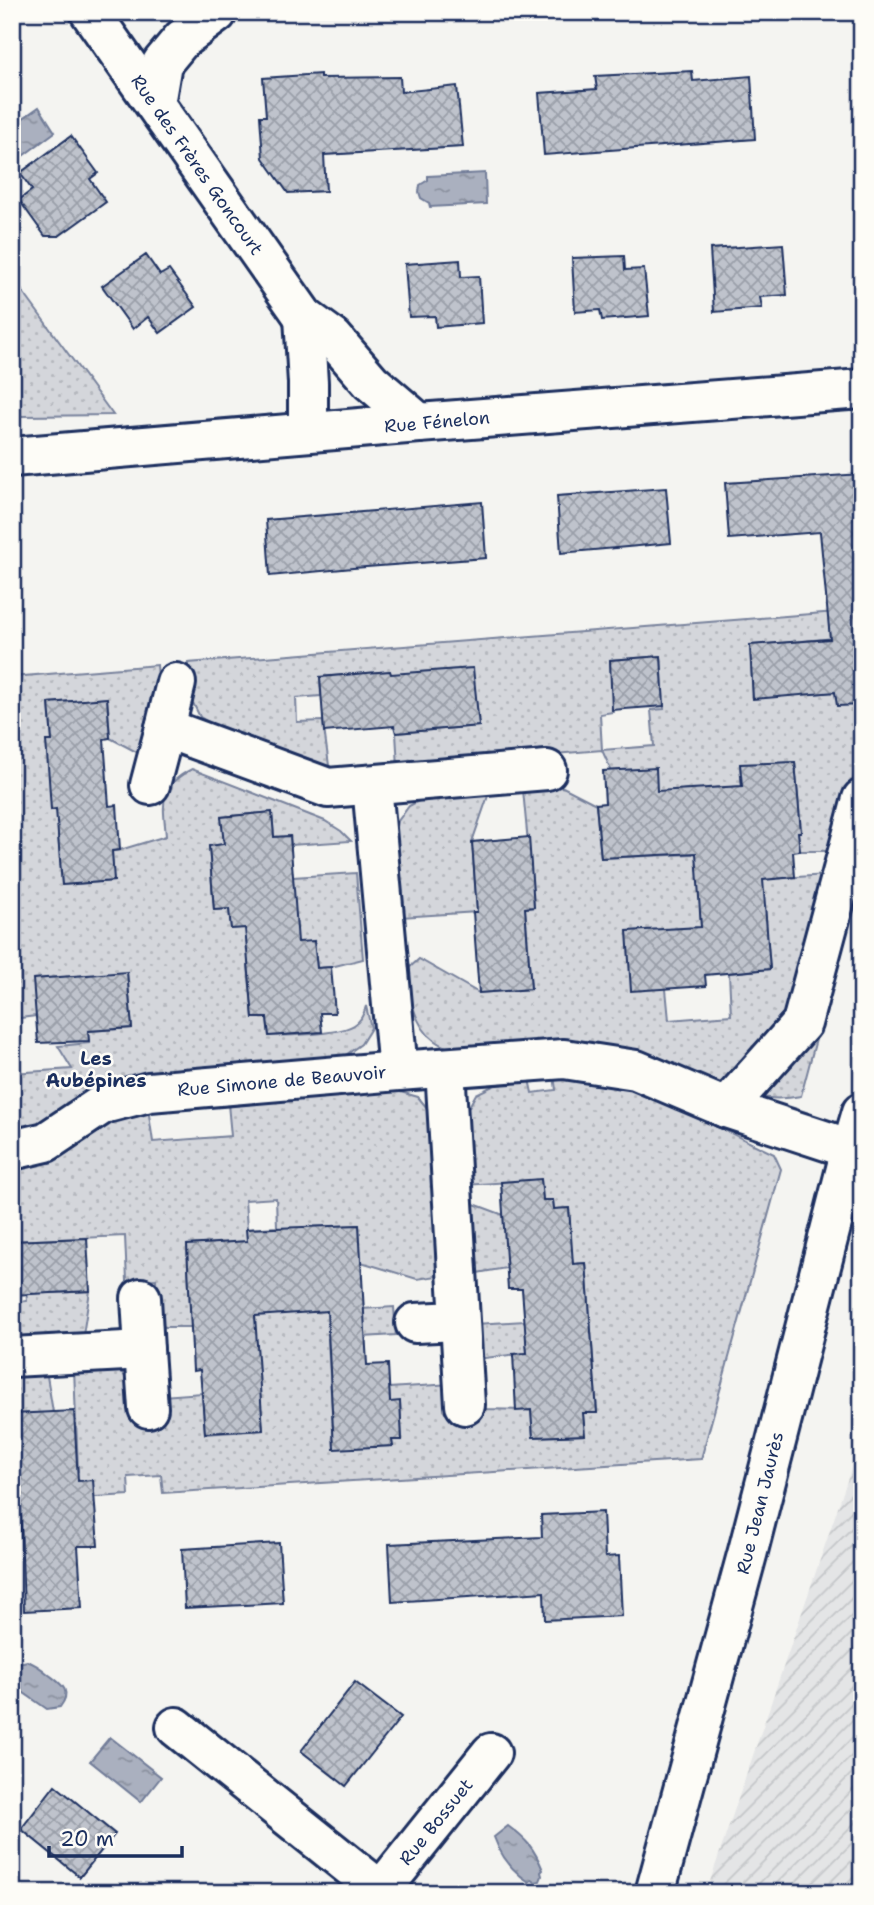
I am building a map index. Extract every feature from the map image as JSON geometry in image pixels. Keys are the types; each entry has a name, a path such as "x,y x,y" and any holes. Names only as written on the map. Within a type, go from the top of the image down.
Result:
{"street":[{"name":"Rue des Frères Goncourt","path":"90,12 303,317"},
{"path":"187,12 225,12"},
{"path":"155,104 162,63 182,39 217,13"},
{"path":"303,317 333,338 371,382 419,423"},
{"path":"303,317 308,383 308,432"},
{"name":"Rue Fénelon","path":"12,457 862,388"},
{"path":"150,785 176,683"},
{"path":"166,728 328,788 547,771"},
{"name":"Rue Simone de Beauvoir","path":"372,785 398,1071"},
{"path":"726,1108 802,1023 862,799"},
{"name":"Rue Simone de Beauvoir","path":"12,1150 46,1142 103,1104 149,1092 564,1059 636,1070 726,1108 850,1149"},
{"path":"446,1068 465,1405"},
{"name":"Rue Jean Jaurès","path":"655,1893 748,1551 850,1149 862,1112"},
{"path":"141,1298 148,1408"},
{"path":"415,1323 459,1321"},
{"path":"12,1357 144,1350"},
{"name":"Rue Bossuet","path":"176,1727 380,1892 491,1753"}],"shaded area":[{"path":"12,277 113,415 22,416 12,412"},
{"path":"862,610 835,638 750,646 753,698 838,692 862,697 862,746 834,851 800,851 798,832 801,831 795,762 740,765 750,880 827,875 824,1009 801,1096 775,1098 749,1095 700,1079 652,1058 603,1045 562,1044 454,1050 439,1044 428,1035 417,1018 409,989 408,969 419,959 479,993 531,989 525,908 534,907 523,790 563,787 596,804 601,858 692,854 687,789 625,801 602,750 398,767 396,733 479,726 472,668 419,672 392,686 390,671 320,677 321,696 296,698 297,722 323,721 330,773 229,734 200,717 189,695 188,663","holes":["661,656 664,709 651,710 654,746 602,750 600,714 613,712 610,660","765,908 770,969 729,973 731,1015 669,1020 666,989 702,939 700,912"]},
{"path":"157,665 159,691 146,757 110,738 107,698 49,703 52,809 73,807 58,835 62,885 113,881 112,851 166,836 165,796 173,782 192,769 325,821 351,841 291,845 290,836 274,837 272,812 222,817 224,844 209,846 214,910 229,909 231,929 282,925 293,877 356,873 363,959 317,968 314,941 248,966 253,1018 267,1018 269,1036 326,1033 354,1025 362,1017 366,1006 371,1028 361,1044 343,1057 12,1134 12,1073 72,1069 58,1046 89,1043 88,1031 132,1028 127,972 36,1016 12,1019 12,677"},
{"path":"489,793 472,842 477,912 401,917 395,837 398,821 409,806 426,797"},
{"path":"554,1076 601,1077 644,1091 774,1154 781,1169 701,1459 163,1493 161,1475 128,1477 129,1495 12,1502 12,1475 78,1471 74,1368 119,1369 130,1383 162,1396 202,1393 205,1434 263,1430 247,1242 187,1245 191,1327 158,1327 156,1279 127,1281 125,1236 12,1241 12,1168 99,1124 148,1108 153,1142 231,1136 228,1104 397,1091 418,1097 432,1114 444,1275 417,1279 361,1262 359,1225 306,1227 311,1312 394,1307 396,1335 328,1339 334,1448 392,1446 392,1440 402,1440 400,1402 390,1402 389,1388 452,1384 481,1409 531,1410 533,1437 584,1435 583,1413 597,1412 586,1263 506,1268 471,1274 466,1201 571,1240 569,1208 554,1209 553,1200 543,1200 541,1180 465,1185 466,1112 476,1094 497,1084 529,1079 532,1093 556,1090","holes":["276,1198 277,1227 247,1229 245,1200"]},
{"path":"26,1288 55,1293 90,1291 83,1335 12,1340 12,1303 27,1301"},
{"path":"525,1321 527,1353 477,1359 475,1324"},
{"path":"46,1370 53,1412 14,1421 12,1372"},
{"path":"862,1437 862,1893 706,1893"}],"water":[{"path":"39,107 55,132 12,164 12,126"},
{"path":"485,173 486,204 430,207 429,203 421,198 420,185 428,180 428,176"},
{"path":"27,1661 41,1668 64,1688 64,1701 60,1707 47,1709 14,1686 13,1671 19,1663"},
{"path":"110,1737 161,1777 141,1802 90,1761"},
{"path":"508,1826 533,1850 543,1870 540,1881 529,1882 523,1878 500,1851 494,1837"}],"building":[{"path":"692,71 693,81 751,76 755,139 544,155 539,93 597,89 595,76"},
{"path":"320,74 320,78 400,77 401,92 457,86 463,147 324,155 326,191 288,193 263,158 260,116 266,116 263,78"},
{"path":"71,136 98,173 90,179 106,202 59,236 45,236 19,200 32,190 20,173"},
{"path":"783,244 787,295 760,297 762,308 714,312 710,249"},
{"path":"146,255 160,275 169,270 196,307 160,333 148,317 133,329 102,286"},
{"path":"624,256 625,270 644,269 649,316 602,320 600,310 575,312 572,258"},
{"path":"460,260 461,277 479,276 482,323 436,327 435,316 409,317 405,264"},
{"path":"862,474 862,705 837,706 835,692 753,699 750,645 830,639 820,532 729,539 725,483"},
{"path":"666,488 671,543 561,553 557,496"},
{"path":"482,502 486,558 270,576 266,520"},
{"path":"661,656 664,706 612,710 610,660"},
{"path":"473,668 479,726 396,733 394,726 324,732 320,677"},
{"path":"107,698 110,738 104,739 109,806 117,805 120,850 112,851 114,881 62,885 56,809 51,810 46,741 52,741 49,703"},
{"path":"795,762 801,832 798,832 800,851 793,852 795,877 763,880 770,969 705,975 706,986 631,991 627,931 701,927 696,853 601,858 596,804 605,803 603,771 656,768 657,791 742,786 740,764"},
{"path":"272,812 274,837 290,836 298,942 314,941 317,968 331,967 335,1013 320,1013 322,1032 269,1036 267,1018 253,1018 245,928 231,929 229,909 214,910 209,846 224,844 221,817"},
{"path":"529,837 534,907 525,908 531,989 479,993 473,912 477,912 472,842"},
{"path":"127,972 132,1028 88,1031 89,1041 38,1043 33,979"},
{"path":"541,1179 543,1200 553,1200 554,1209 569,1208 573,1264 586,1263 597,1413 583,1413 585,1435 533,1437 531,1410 516,1411 513,1354 527,1353 522,1289 508,1289 501,1182"},
{"path":"359,1225 367,1365 388,1364 390,1402 400,1401 402,1440 392,1440 393,1446 334,1449 327,1311 255,1316 263,1430 205,1433 200,1370 193,1371 187,1245 247,1241 246,1229"},
{"path":"87,1238 90,1291 12,1295 12,1241"},
{"path":"74,1411 78,1481 93,1480 98,1546 78,1546 82,1608 24,1611 19,1475 12,1475 12,1414"},
{"path":"603,1512 605,1557 619,1556 622,1616 545,1620 544,1592 392,1602 389,1544 542,1537 541,1515"},
{"path":"279,1543 283,1603 185,1608 182,1549"},
{"path":"355,1682 401,1717 346,1786 301,1751"},
{"path":"55,1785 115,1834 80,1877 21,1829"}],"district":[{"name":"Les Aubépines","path":"96,1069"}]}
